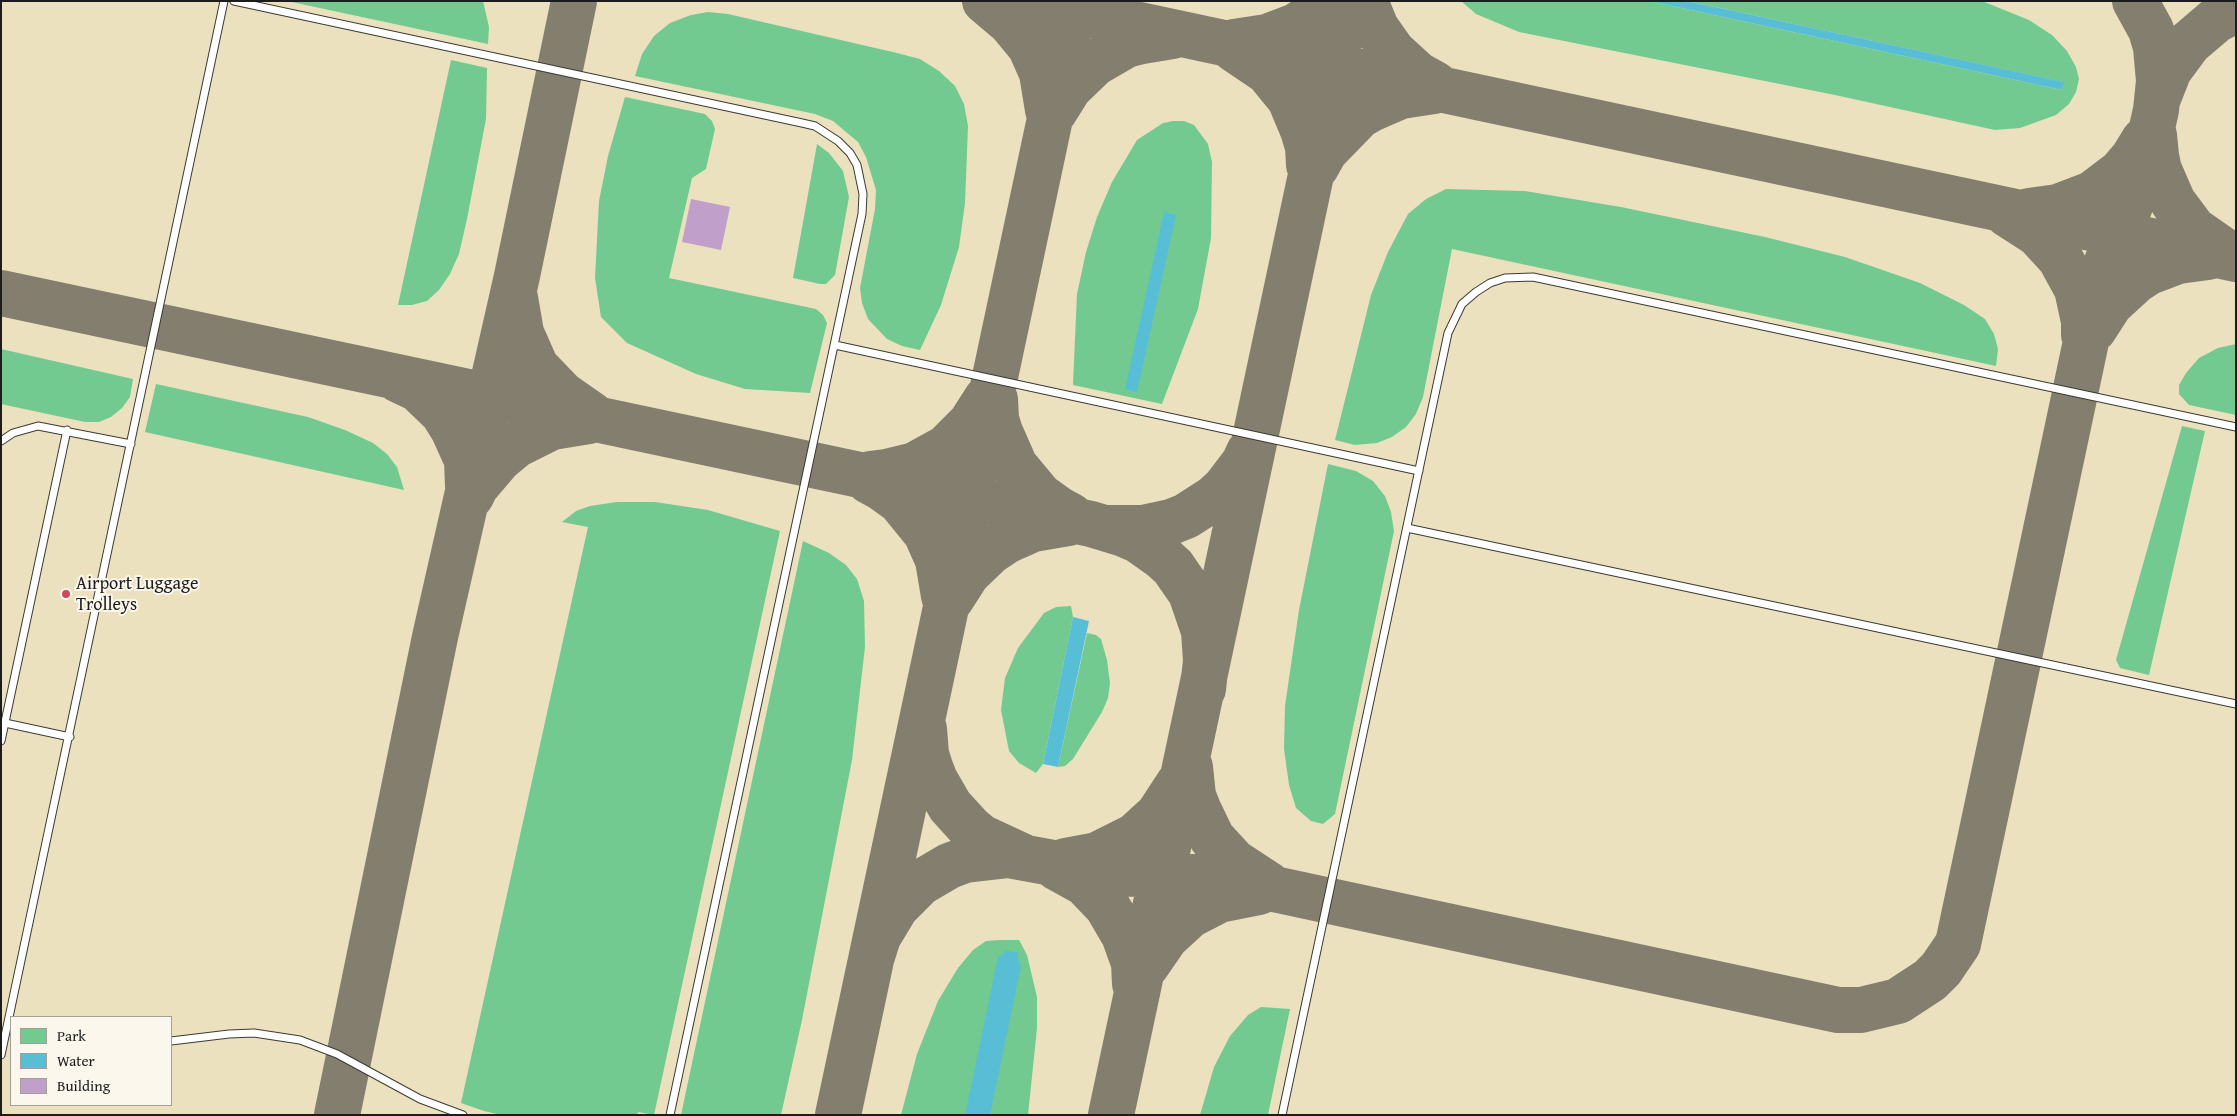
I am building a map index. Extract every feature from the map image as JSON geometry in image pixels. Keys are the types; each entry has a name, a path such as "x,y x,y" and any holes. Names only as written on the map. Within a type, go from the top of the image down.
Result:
{"lane":[{"path":"11,1016 224,1"},
{"path":"234,1 802,123 828,133 838,141 854,159 862,179 862,214 670,1115"},
{"path":"1282,1115 1448,333 1454,317 1462,304 1490,283 1505,278 1539,279 2236,428"},
{"path":"835,345 1419,471"},
{"path":"1,441 13,433 38,426 68,430 131,444"},
{"path":"1,741 68,430"},
{"path":"1407,528 2236,704"},
{"path":"5,723 70,736"},
{"path":"1,1055 4,1032 10,1022"},
{"path":"172,1041 254,1033 300,1040 337,1054 420,1099 463,1115"}],"green space":[{"path":"287,1 483,1 489,27 488,44"},
{"path":"1461,1 1649,1 2062,90 2063,82 1687,1 1982,1 2029,20 2052,35 2067,51 2076,67 2079,79 2076,92 2069,104 2056,115 2020,128 1995,130 1835,95 1519,32 1476,14"},
{"path":"708,12 728,14 920,59 939,71 955,86 964,104 968,126 965,203 959,247 941,305 920,350 902,346 887,339 868,319 862,303 860,288 875,209 876,190 866,157 858,142 833,121 815,114 635,76 642,54 654,36 670,23 691,15"},
{"path":"451,60 487,68 486,119 467,219 459,254 450,274 439,290 427,301 412,305 398,305"},
{"path":"625,97 705,114 712,121 715,129 706,169 692,178 669,278 816,309 823,315 827,323 810,393 745,389 696,374 627,343 601,317 595,278 599,201 608,156"},
{"path":"1184,121 1194,125 1208,144 1212,162 1211,238 1198,309 1162,404 1073,385 1077,294 1086,252 1097,217 1112,182 1137,140 1163,123"},
{"path":"817,144 829,153 843,171 849,197 835,275 826,284 793,278"},
{"path":"1446,189 1525,191 1621,207 1765,237 1845,257 1920,283 1964,305 1985,319 1994,334 1998,349 1996,366 1452,249 1423,397 1416,414 1406,427 1392,437 1377,443 1355,445 1335,440 1371,295 1388,252 1408,214 1426,199"},
{"path":"2236,344 2236,415 2189,405 2179,394 2179,385 2186,373 2199,358 2218,348"},
{"path":"1,349 133,379 130,397 122,408 111,417 99,422 85,422 1,404"},
{"path":"156,384 308,417 345,430 373,443 387,454 397,467 404,490 145,432"},
{"path":"2182,426 2205,431 2149,675 2120,668 2116,660"},
{"path":"1328,464 1356,471 1373,481 1385,496 1391,512 1394,531 1335,814 1323,824 1311,821 1296,808 1289,785 1284,749 1285,706 1299,610"},
{"path":"617,502 655,502 708,510 780,531 654,1115 638,1112 637,1115 501,1115 461,1103 588,527 562,522 576,511 590,506"},
{"path":"803,541 829,553 846,565 857,579 864,601 865,647 852,760 802,1020 781,1115 681,1115"},
{"path":"1071,606 1073,617 1043,764 1036,773 1019,763 1009,751 1001,710 1005,678 1018,648 1044,613 1056,607"},
{"path":"1087,633 1096,635 1101,639 1107,660 1110,683 1108,698 1102,712 1073,759 1065,766 1058,767"},
{"path":"1019,940 1027,955 1037,997 1037,1028 1028,1115 901,1115 917,1054 938,1001 958,968 973,950 986,941"},
{"path":"1261,1007 1290,1009 1268,1115 1200,1115 1214,1067 1230,1036 1248,1015"}],"water":[{"path":"1649,1 1687,1 2064,82 2062,90"},
{"path":"1164,212 1176,215 1137,392 1125,389"},
{"path":"1073,617 1089,621 1058,767 1043,764"},
{"path":"1005,950 1019,953 1017,958 1021,966 990,1115 965,1115 998,957 1004,954"}],"building":[{"path":"691,199 730,207 721,250 682,242"}],"taxiway":[{"path":"337,1115 435,637 517,276 574,1"},
{"path":"985,1 1011,23 1030,46 1042,73 1048,110"},
{"path":"1027,1 2236,259"},
{"path":"838,1115 1075,1"},
{"path":"1234,42 1267,37 1296,26 1310,17 1327,1"},
{"path":"1111,1115 1348,1"},
{"path":"1365,1 1376,28 1393,52 1417,74 1435,84"},
{"path":"872,956 878,937 896,907 920,883 949,866 965,860 1009,855 1102,872 1211,878 1246,883 1838,1010 1861,1010 1898,1001 1930,980 1941,969 1958,944 2091,318 2101,277 2140,181 2156,110 2159,81 2156,47 2151,30 2135,1"},
{"path":"2158,98 2169,70 2189,43 2216,20 2236,10"},
{"path":"1054,112 1069,88 1095,63 1126,45 1172,36"},
{"path":"1234,49 1268,72 1290,99 1308,147 1309,165"},
{"path":"1316,167 1325,151 1359,116 1401,96 1434,91"},
{"path":"2154,135 2159,170 2173,202 2193,229 2230,255"},
{"path":"2029,211 2058,207 2092,194 2121,172 2133,158 2144,140"},
{"path":"2007,214 2038,234 2060,258 2077,289 2084,321 2084,335"},
{"path":"2094,329 2110,304 2135,281 2149,272 2178,261 2208,257"},
{"path":"1,293 1091,524 1124,534 1138,540 1162,557 1173,567 1191,593 1204,631 1206,661 1203,689"},
{"path":"515,298 521,333 536,367 562,394 592,415"},
{"path":"399,380 418,389 443,413 453,429 467,460 468,486"},
{"path":"870,474 915,465 946,448 971,423 987,398"},
{"path":"995,399 996,419 1015,466 1040,496 1071,516"},
{"path":"471,496 476,486 499,459 516,445 552,427 589,421"},
{"path":"1108,528 1143,528 1171,522 1186,516 1214,498 1225,488 1244,463 1249,452"},
{"path":"869,481 900,501 926,533 938,560 944,596"},
{"path":"951,599 967,574 991,551 1006,541 1033,529 1068,523"},
{"path":"924,729 926,754 930,767 950,806 981,837 1022,856"},
{"path":"1190,767 1193,796 1212,838 1234,862 1269,885"},
{"path":"1065,861 1097,855 1135,836 1158,815 1179,783"},
{"path":"1056,867 1085,883 1107,906 1124,935 1134,963 1135,984"},
{"path":"1146,966 1166,937 1190,915 1219,900 1259,892"}],"place":[{"name":"Airport Luggage Trolleys","path":"66,594"}]}
